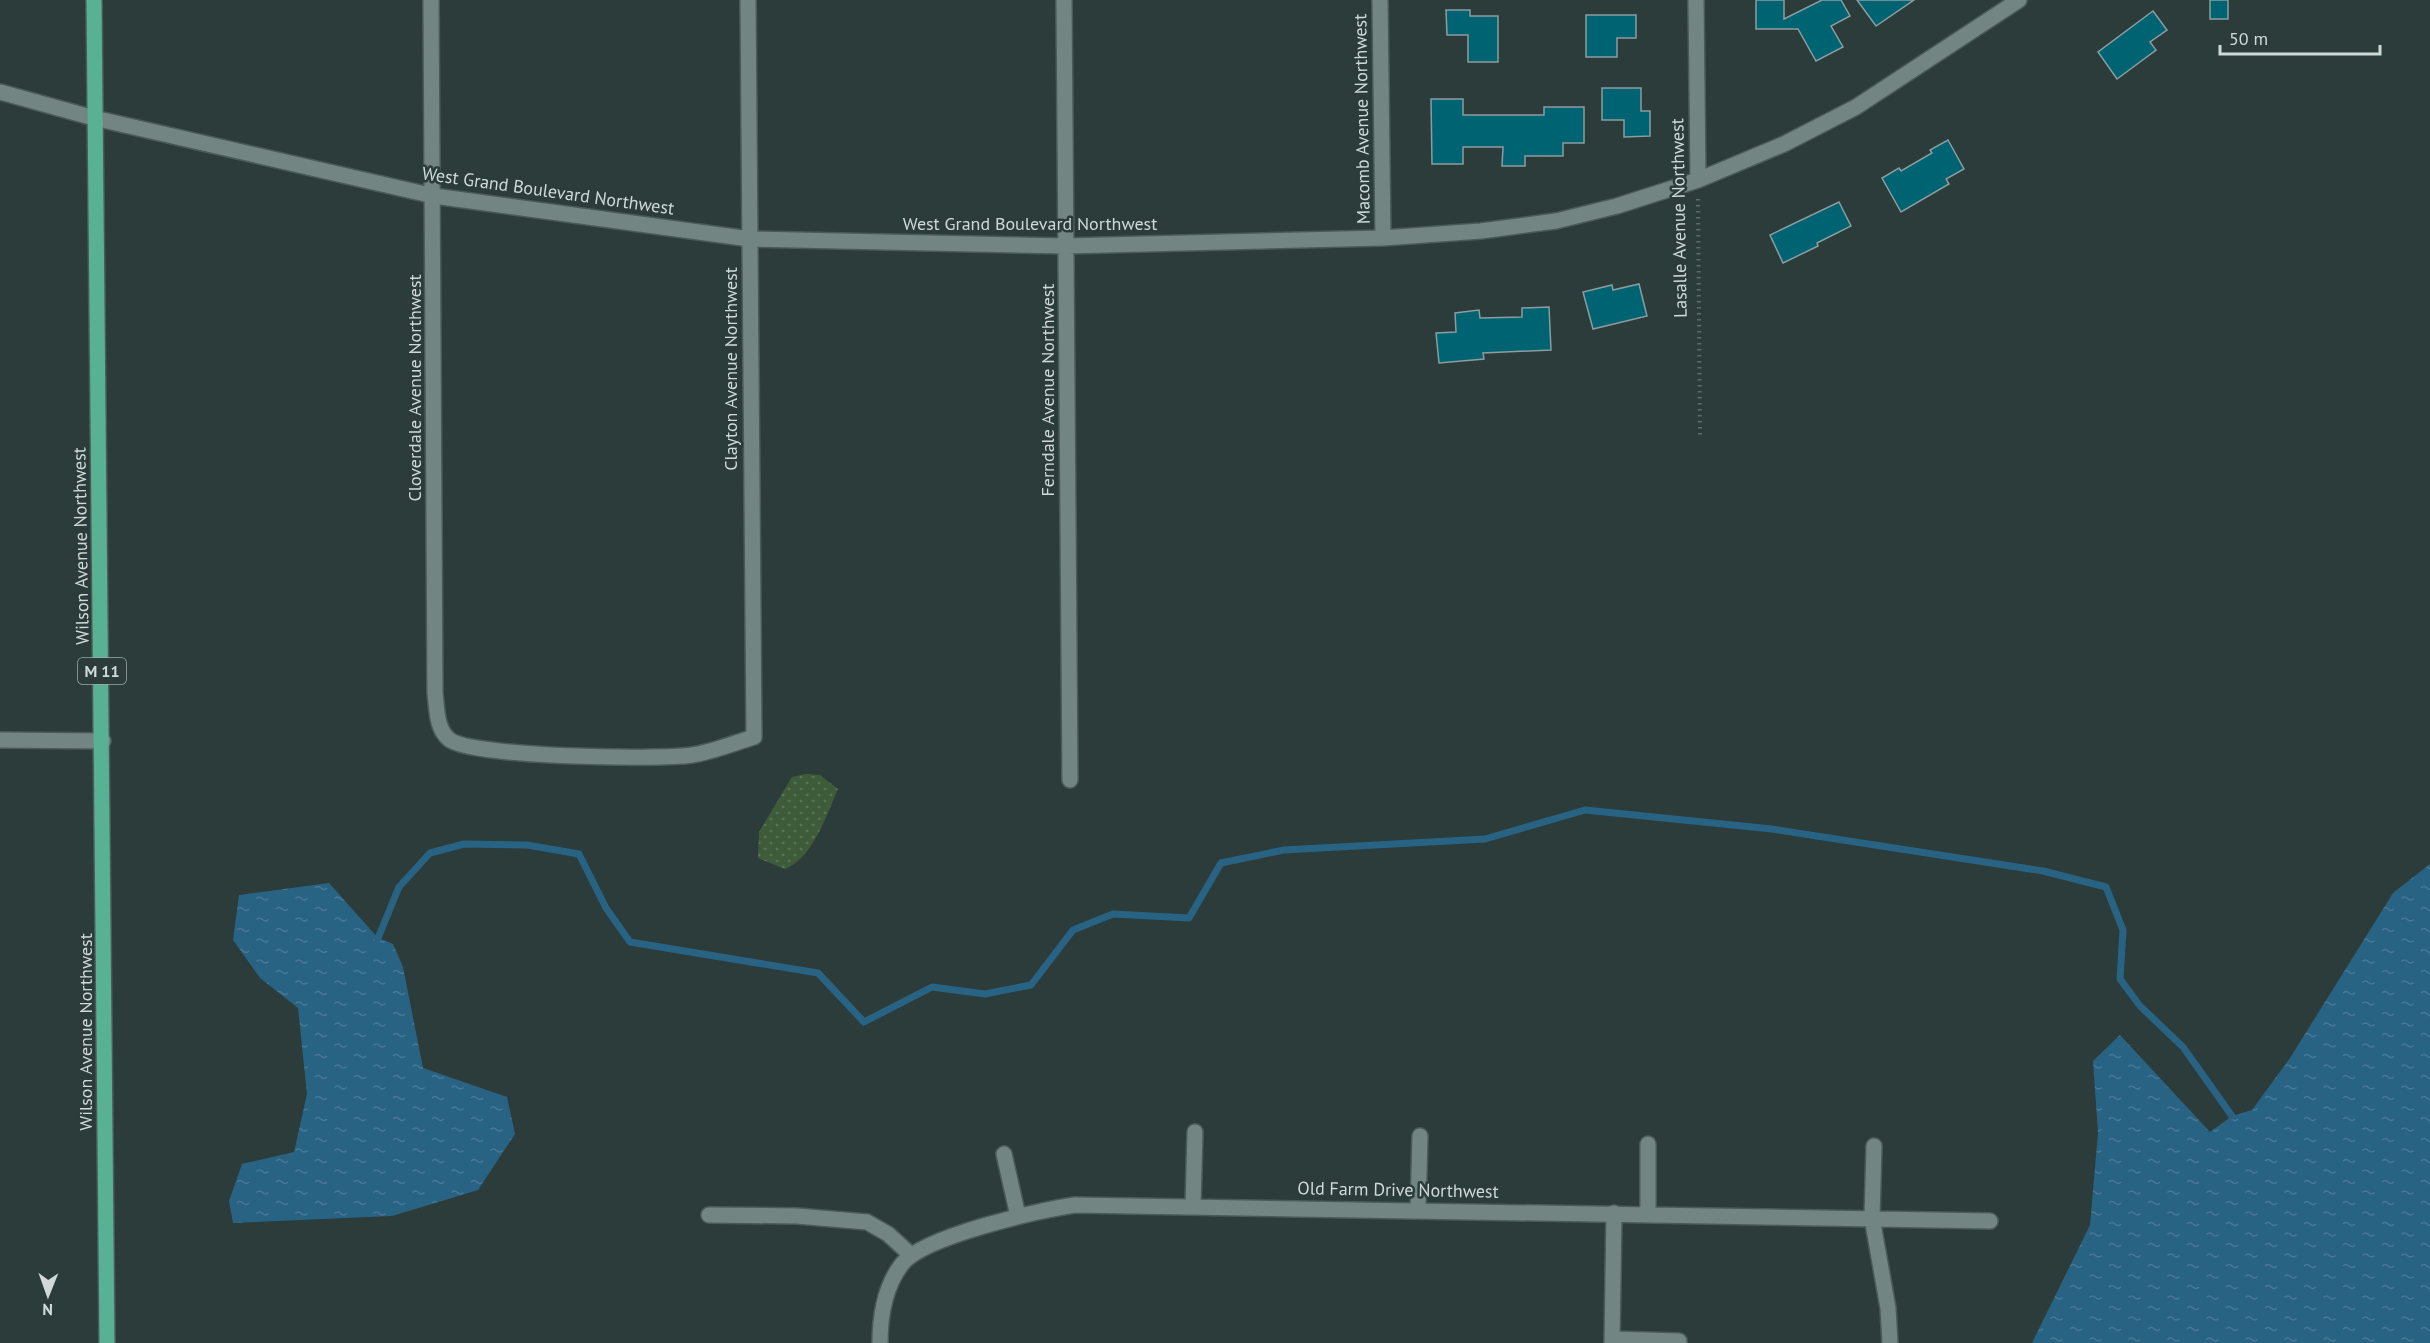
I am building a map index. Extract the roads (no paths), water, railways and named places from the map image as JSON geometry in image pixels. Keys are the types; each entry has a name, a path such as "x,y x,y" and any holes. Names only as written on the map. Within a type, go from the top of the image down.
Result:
{"main road":[{"name":"Wilson Avenue Northwest","path":"93,0 103,741 107,1343"}],"street":[{"name":"Cloverdale Avenue Northwest","path":"431,0 434,196 435,693 438,721 450,740 482,750 645,758 693,755 754,737"},
{"name":"Clayton Avenue Northwest","path":"748,0 754,737"},
{"name":"Ferndale Avenue Northwest","path":"1064,0 1070,780"},
{"name":"Macomb Avenue Northwest","path":"1380,0 1383,238"},
{"name":"Lasalle Avenue Northwest","path":"1696,0 1698,180"},
{"name":"West Grand Boulevard Northwest","path":"0,92 94,118 434,196 750,239 1066,246 1383,238 1481,231 1556,221 1617,206 1698,180 1784,144 1856,107 2019,0"},
{"path":"0,740 103,741"},
{"path":"1193,1206 1195,1132"},
{"path":"1418,1210 1420,1136"},
{"path":"1648,1144 1648,1214"},
{"path":"1874,1146 1872,1218 1888,1308 1890,1343"},
{"path":"1004,1154 1018,1216"},
{"name":"Old Farm Drive Northwest","path":"879,1343 885,1296 901,1265 911,1255 925,1247 1018,1216 1074,1205 1990,1221"},
{"path":"1614,1213 1613,1341 1679,1341"},
{"path":"709,1215 797,1216 867,1222 888,1234 911,1255"}],"water":[{"path":"2430,864 2430,1343 2032,1343 2090,1225 2098,1133 2093,1061 2120,1035 2210,1132 2232,1116 2252,1110 2290,1058 2393,893"},
{"path":"329,883 378,938 393,944 403,967 423,1068 507,1097 515,1134 478,1190 392,1216 233,1223 229,1201 242,1164 294,1152 307,1094 298,1008 260,978 233,940 239,895"}],"waterway":[{"path":"378,938 399,887 430,853 464,844 527,845 579,854 606,908 630,942 818,973 864,1022 932,987 985,994 1031,985 1073,930 1113,914 1189,918 1221,863 1284,850 1485,839 1585,810 1772,829 2043,871 2106,887 2123,930 2120,979 2140,1006 2183,1047 2232,1116"}]}
